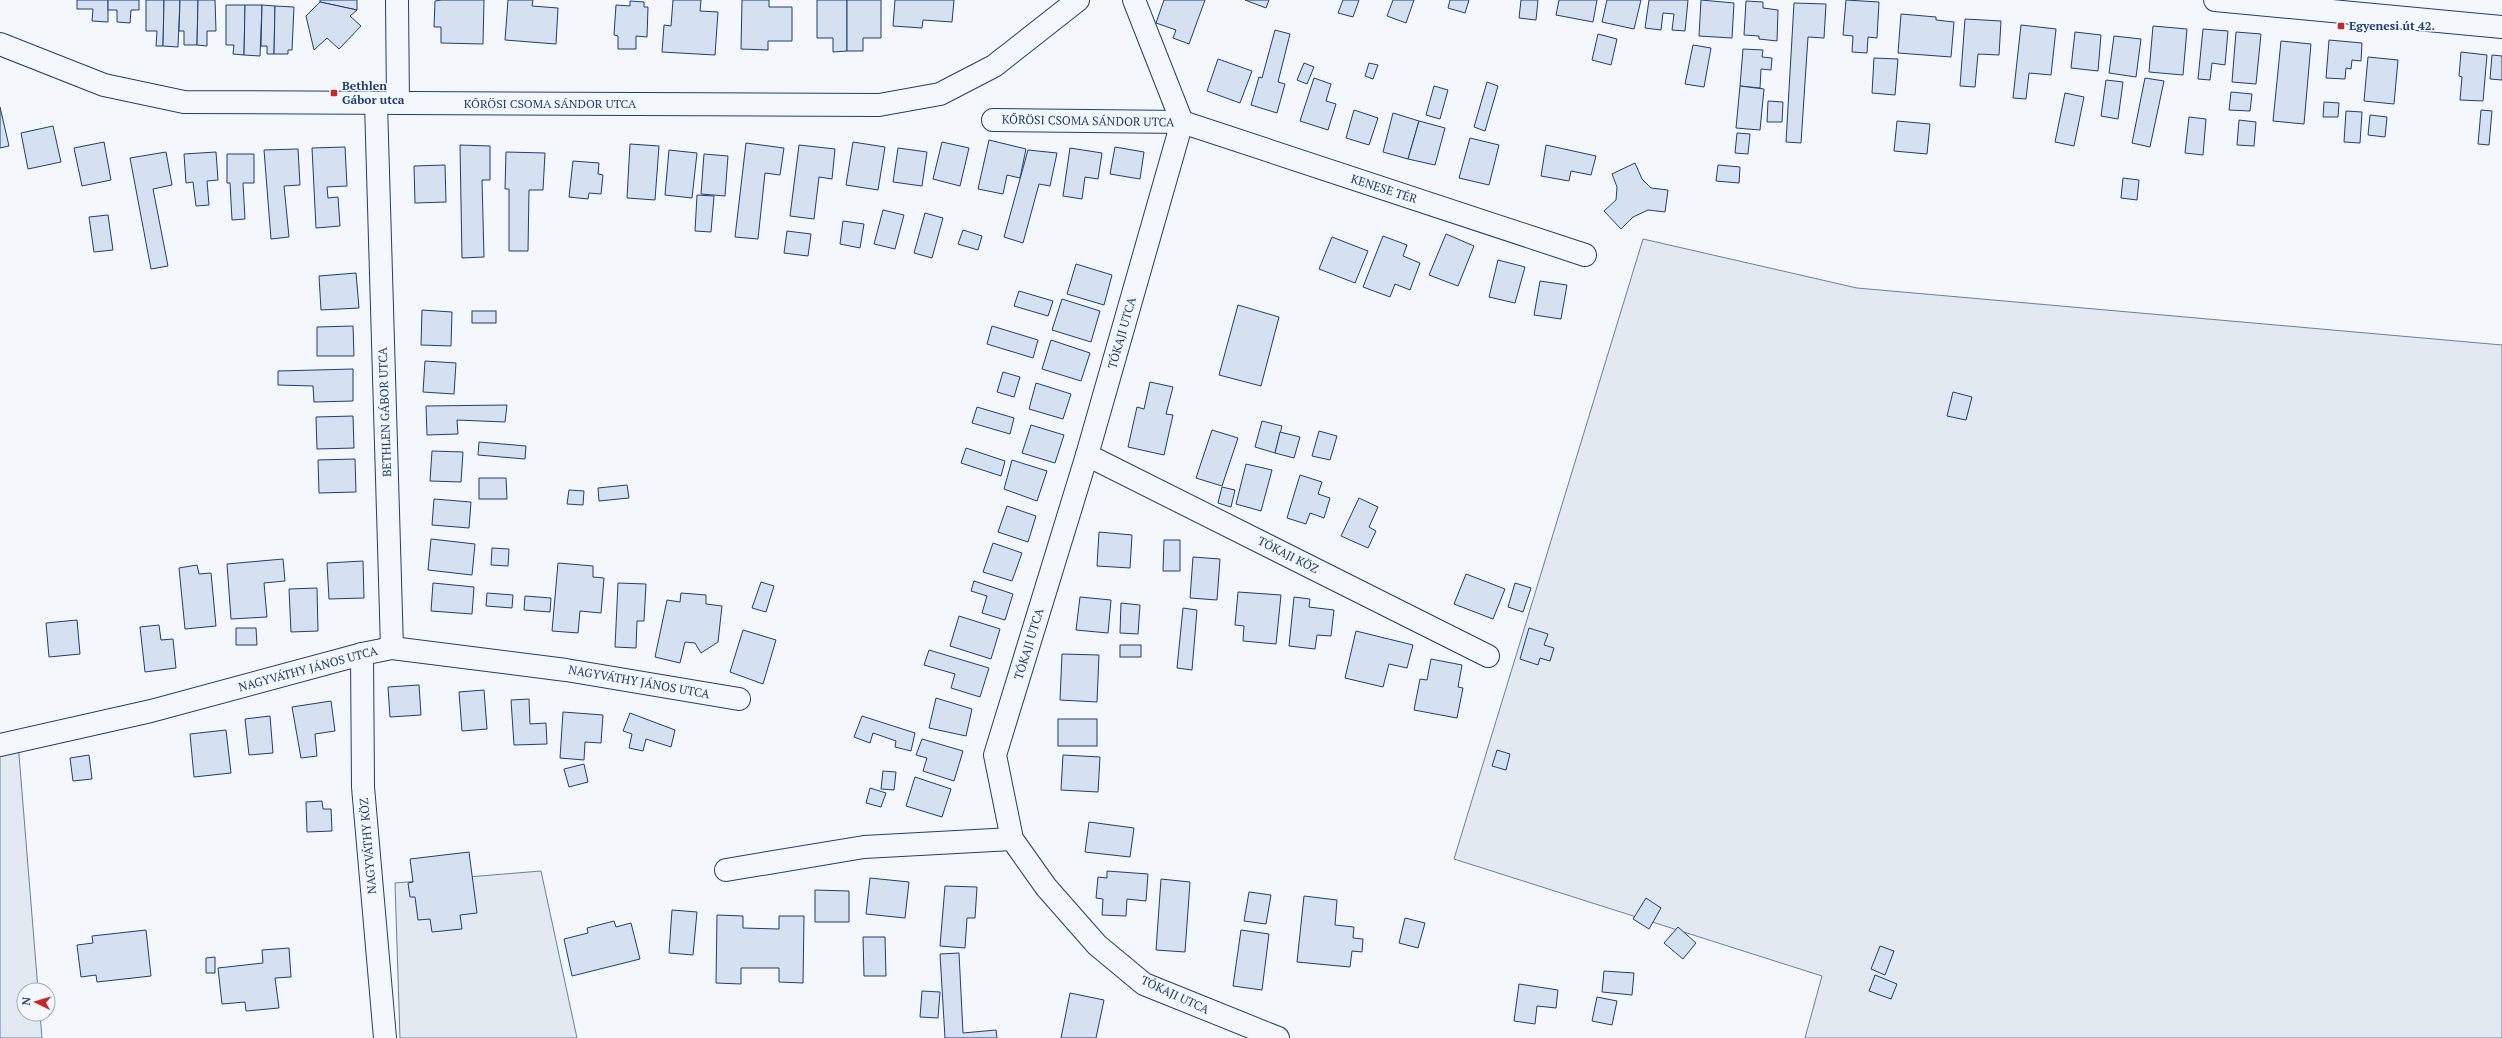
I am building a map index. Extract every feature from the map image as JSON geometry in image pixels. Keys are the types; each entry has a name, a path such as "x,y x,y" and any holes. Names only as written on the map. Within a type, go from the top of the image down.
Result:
{"street":[{"path":"397,0 398,103"},
{"name":"KŐRÖSI CSOMA SÁNDOR UTCA","path":"0,44 104,85 184,102 879,105 940,94 994,66 1078,0"},
{"path":"1134,0 1182,122"},
{"path":"2215,0 2502,27"},
{"name":"BETHLEN GÁBOR UTCA","path":"376,104 392,648"},
{"name":"KŐRÖSI CSOMA SÁNDOR UTCA","path":"993,120 1182,122"},
{"name":"KENESE TÉR","path":"1182,122 1585,255"},
{"name":"TÓKAJI UTCA","path":"1182,122 1087,455 995,755 1012,839 1046,887 1096,945 1144,984 1278,1038"},
{"name":"TÓKAJI KÖZ","path":"1087,455 1488,656"},
{"name":"NAGYVÁTHY JÁNOS UTCA","path":"0,745 152,711 362,654 392,648 566,670 740,699"},
{"name":"NAGYVÁTHY KÖZ","path":"362,654 363,787 385,1038"},
{"path":"726,870 864,847 1012,839"}],"shaded area":[{"path":"1643,239 1857,288 2502,345 2502,1038 1805,1038 1822,976 1454,859"},
{"path":"17,730 37,982 16,982 16,1022 41,1022 42,1038 0,1038 0,734"},
{"path":"541,871 577,1038 400,1038 395,883"}],"building":[{"path":"77,0 108,0 108,22 92,21 93,9 77,9"},
{"path":"108,0 139,0 139,10 131,10 130,23 117,22 117,10 108,10"},
{"path":"146,0 164,0 163,46 156,46 157,31 146,31"},
{"path":"164,0 180,0 178,47 163,46"},
{"path":"180,0 198,0 197,45 184,45 184,31 179,31"},
{"path":"198,0 215,0 216,31 207,31 207,46 197,45"},
{"path":"320,0 357,0 357,10 320,2"},
{"path":"484,0 483,44 441,43 441,27 434,27 435,1"},
{"path":"508,0 533,0 532,6 558,8 556,44 505,40"},
{"path":"673,0 701,0 700,11 718,12 715,55 662,52 664,25 671,26"},
{"path":"742,0 769,0 769,7 792,7 792,41 768,41 768,50 741,49"},
{"path":"817,0 847,0 847,51 833,52 833,38 817,38"},
{"path":"847,0 881,0 881,38 863,38 863,51 847,51"},
{"path":"895,0 954,0 952,22 923,20 922,28 893,26"},
{"path":"1164,0 1205,0 1189,44 1173,38 1176,30 1156,23"},
{"path":"1245,0 1269,0 1266,8"},
{"path":"1343,0 1359,0 1353,17 1338,13"},
{"path":"1393,0 1414,0 1406,23 1387,16"},
{"path":"1450,0 1469,0 1465,13 1448,8"},
{"path":"1521,0 1538,0 1536,20 1519,18"},
{"path":"1559,0 1597,0 1593,22 1556,15"},
{"path":"1607,0 1641,0 1634,29 1602,22"},
{"path":"1649,0 1688,0 1685,31 1672,30 1674,14 1663,13 1661,30 1645,28"},
{"path":"1701,0 1734,3 1732,38 1699,36"},
{"path":"1846,0 1879,2 1877,38 1868,37 1867,53 1852,52 1853,36 1843,35"},
{"path":"630,1 644,2 644,7 648,7 647,37 636,36 636,49 618,49 618,36 614,35 616,5 630,6"},
{"path":"1746,1 1763,2 1763,8 1778,10 1777,41 1759,39 1759,36 1744,35"},
{"path":"320,2 357,10 350,16 361,26 339,49 327,38 314,50 306,16"},
{"path":"1794,3 1826,4 1824,38 1808,37 1801,143 1786,142"},
{"path":"226,5 245,5 244,55 233,54 234,45 226,45"},
{"path":"245,5 262,5 260,56 244,55"},
{"path":"262,5 275,6 274,54 267,54 267,46 261,46"},
{"path":"275,6 294,7 292,50 288,50 288,54 274,54"},
{"path":"1901,14 1936,17 1936,20 1954,22 1951,57 1898,53"},
{"path":"1965,19 2001,21 1999,55 1978,54 1975,87 1960,86"},
{"path":"2021,25 2056,29 2051,75 2029,73 2026,99 2013,98"},
{"path":"2153,26 2187,29 2183,75 2149,72"},
{"path":"2203,29 2228,31 2225,65 2212,63 2210,80 2198,79"},
{"path":"1275,30 1290,34 1278,82 1285,84 1277,113 1251,105 1259,77 1262,78"},
{"path":"2075,32 2101,35 2098,71 2071,68"},
{"path":"2236,32 2261,34 2256,84 2232,82"},
{"path":"1598,34 1617,39 1611,65 1592,60"},
{"path":"2114,36 2141,39 2136,77 2109,73"},
{"path":"2329,40 2362,43 2361,61 2352,60 2351,69 2346,68 2345,79 2326,78"},
{"path":"2281,41 2311,44 2304,124 2273,121"},
{"path":"1693,45 1711,48 1704,87 1685,84"},
{"path":"1743,49 1763,50 1762,57 1772,58 1771,70 1761,69 1760,88 1740,86"},
{"path":"2461,52 2487,55 2483,101 2460,100 2462,77 2459,76"},
{"path":"2492,55 2502,56 2502,80 2490,79"},
{"path":"2368,57 2398,60 2394,104 2364,101"},
{"path":"1874,58 1898,59 1895,95 1872,93"},
{"path":"1218,59 1252,71 1240,103 1207,91"},
{"path":"1304,63 1314,67 1307,84 1297,80"},
{"path":"1369,63 1378,65 1373,79 1365,76"},
{"path":"1314,78 1331,84 1326,101 1336,104 1328,130 1300,121"},
{"path":"2145,78 2164,81 2150,147 2132,143"},
{"path":"2106,80 2123,82 2118,119 2101,116"},
{"path":"1487,82 1498,86 1485,131 1474,127"},
{"path":"1434,86 1448,90 1440,119 1426,115"},
{"path":"1740,86 1764,89 1760,130 1736,128"},
{"path":"2231,92 2252,94 2250,111 2229,110"},
{"path":"2065,93 2084,97 2074,146 2055,142"},
{"path":"1768,101 1783,102 1782,122 1767,122"},
{"path":"2324,102 2339,103 2338,117 2323,117"},
{"path":"0,107 9,146 0,148"},
{"path":"1354,110 1378,118 1369,145 1346,138"},
{"path":"2481,110 2492,111 2489,145 2478,144"},
{"path":"2346,111 2362,112 2360,143 2344,142"},
{"path":"1393,113 1419,121 1408,159 1383,152"},
{"path":"2370,115 2387,117 2385,137 2368,135"},
{"path":"2189,117 2206,119 2203,155 2185,153"},
{"path":"2239,120 2256,122 2254,146 2237,145"},
{"path":"1419,121 1445,128 1435,165 1408,159"},
{"path":"1897,121 1930,124 1927,154 1894,151"},
{"path":"53,126 61,162 28,169 21,133"},
{"path":"1737,133 1750,134 1748,154 1735,153"},
{"path":"1470,138 1499,145 1489,185 1459,178"},
{"path":"989,140 1026,149 1020,178 1007,175 1003,194 978,189"},
{"path":"104,142 111,180 82,186 74,148"},
{"path":"853,142 885,147 878,190 846,185"},
{"path":"942,142 969,148 960,186 933,179"},
{"path":"746,143 784,148 780,175 765,173 758,239 735,237"},
{"path":"630,144 659,146 655,200 627,198"},
{"path":"460,145 490,146 490,180 482,180 484,257 462,258"},
{"path":"799,145 835,149 832,179 819,177 814,219 790,216"},
{"path":"1546,145 1596,156 1591,175 1571,171 1569,181 1541,176"},
{"path":"345,147 347,186 327,187 328,198 338,197 340,226 316,228 312,148"},
{"path":"1115,147 1144,152 1140,179 1110,174"},
{"path":"898,148 927,152 922,186 893,182"},
{"path":"1070,148 1102,153 1098,179 1085,177 1082,199 1063,196"},
{"path":"298,149 300,185 284,186 289,237 271,239 264,150"},
{"path":"669,150 697,153 692,198 665,195"},
{"path":"1028,150 1057,153 1050,186 1039,184 1023,243 1004,237"},
{"path":"166,152 172,185 153,189 168,266 151,269 130,158"},
{"path":"216,152 218,180 207,181 209,205 196,206 193,182 186,183 184,154"},
{"path":"506,152 545,153 543,190 529,190 528,251 509,251 509,189 505,189"},
{"path":"227,154 254,154 254,183 243,183 245,219 232,220 230,183 227,183"},
{"path":"704,154 728,156 725,196 701,194"},
{"path":"573,161 599,163 598,174 603,175 601,194 589,193 588,199 569,197"},
{"path":"1635,163 1642,179 1651,188 1668,190 1665,212 1648,210 1633,217 1621,229 1604,211 1616,200 1617,187 1612,174"},
{"path":"445,165 446,202 415,203 414,166"},
{"path":"1718,165 1740,167 1739,183 1716,181"},
{"path":"2123,178 2139,180 2137,200 2121,198"},
{"path":"697,195 714,196 711,232 695,231"},
{"path":"883,210 904,215 895,249 874,244"},
{"path":"925,213 943,218 932,258 914,253"},
{"path":"108,215 113,250 94,252 89,217"},
{"path":"843,221 864,224 860,248 840,244"},
{"path":"963,230 982,236 978,250 958,244"},
{"path":"787,231 811,234 808,256 784,253"},
{"path":"1446,234 1474,246 1458,286 1429,275"},
{"path":"1383,236 1407,245 1403,256 1420,263 1410,290 1395,284 1390,297 1363,287"},
{"path":"1332,237 1368,251 1355,283 1319,269"},
{"path":"1498,260 1525,267 1515,303 1489,297"},
{"path":"1076,264 1112,275 1104,305 1067,294"},
{"path":"356,273 359,308 321,310 319,276"},
{"path":"1540,281 1567,285 1561,319 1534,315"},
{"path":"1019,291 1053,301 1048,316 1014,306"},
{"path":"1062,299 1100,311 1091,342 1052,330"},
{"path":"1238,305 1279,317 1261,386 1219,375"},
{"path":"422,310 452,312 451,346 421,345"},
{"path":"472,311 496,311 496,323 472,323"},
{"path":"353,326 354,356 317,356 317,327"},
{"path":"992,326 1038,340 1033,358 987,344"},
{"path":"1051,340 1090,353 1081,381 1042,369"},
{"path":"425,361 456,363 454,394 423,392"},
{"path":"353,369 353,401 314,402 313,386 278,385 278,371"},
{"path":"1003,372 1020,377 1014,397 997,392"},
{"path":"1150,382 1173,387 1166,414 1173,415 1164,455 1128,447 1137,407 1144,409"},
{"path":"1036,383 1071,394 1063,419 1029,409"},
{"path":"1953,392 1972,397 1966,420 1947,416"},
{"path":"507,405 505,422 457,420 458,434 427,435 426,406"},
{"path":"977,407 1014,418 1010,434 972,423"},
{"path":"353,416 354,448 317,449 316,417"},
{"path":"1262,421 1282,426 1275,453 1255,447"},
{"path":"1031,425 1064,435 1055,463 1022,453"},
{"path":"1212,430 1238,438 1222,486 1196,478"},
{"path":"1319,431 1337,436 1330,460 1312,456"},
{"path":"1280,432 1300,437 1294,458 1275,453"},
{"path":"479,442 526,446 525,459 478,455"},
{"path":"966,448 1005,461 1001,476 961,463"},
{"path":"432,451 463,452 461,482 430,481"},
{"path":"355,459 356,492 319,493 318,460"},
{"path":"1012,460 1047,471 1037,501 1004,489"},
{"path":"1246,464 1272,470 1261,511 1236,504"},
{"path":"1300,475 1322,482 1318,494 1330,498 1324,518 1310,513 1306,524 1287,518"},
{"path":"479,478 506,478 507,499 479,499"},
{"path":"627,485 629,498 599,501 598,488"},
{"path":"1222,487 1235,490 1231,507 1218,503"},
{"path":"569,490 584,491 583,505 567,504"},
{"path":"1359,498 1378,507 1369,527 1376,531 1368,548 1341,536"},
{"path":"434,499 471,502 469,528 432,525"},
{"path":"1007,506 1036,516 1028,542 998,532"},
{"path":"1099,532 1132,535 1130,568 1097,566"},
{"path":"431,539 475,544 472,575 428,570"},
{"path":"1164,540 1180,540 1180,571 1163,571"},
{"path":"993,543 1022,553 1012,581 983,572"},
{"path":"492,548 509,549 508,566 491,565"},
{"path":"1193,557 1220,559 1217,600 1190,598"},
{"path":"283,559 285,581 264,583 267,617 231,619 227,564"},
{"path":"363,561 364,598 329,599 327,563"},
{"path":"558,563 593,566 593,577 604,578 601,613 580,611 578,633 552,631"},
{"path":"197,565 199,574 211,573 216,626 185,629 179,568"},
{"path":"1466,574 1505,589 1493,619 1454,604"},
{"path":"974,581 1013,594 1005,620 982,613 987,596 971,591"},
{"path":"761,582 774,586 766,612 752,608"},
{"path":"433,583 474,587 472,614 431,611"},
{"path":"618,583 646,584 644,621 637,621 636,648 615,647"},
{"path":"1515,583 1531,588 1523,612 1508,607"},
{"path":"317,588 318,631 291,632 289,589"},
{"path":"1238,592 1281,595 1276,644 1243,641 1244,626 1235,625"},
{"path":"487,593 513,595 512,608 486,606"},
{"path":"681,593 706,595 706,604 722,606 718,642 701,653 695,643 685,642 680,663 655,657 667,600 680,602"},
{"path":"525,596 551,598 550,612 524,610"},
{"path":"1080,597 1111,600 1108,633 1076,630"},
{"path":"1294,597 1310,599 1309,607 1334,610 1331,636 1317,635 1315,649 1289,646"},
{"path":"1121,603 1140,605 1138,634 1120,633"},
{"path":"1183,608 1197,610 1192,670 1177,668"},
{"path":"959,616 1000,629 991,659 950,646"},
{"path":"77,620 80,654 49,657 46,623"},
{"path":"159,625 161,640 173,639 176,668 145,672 140,627"},
{"path":"236,628 256,628 257,645 236,645"},
{"path":"1529,628 1548,634 1544,645 1554,648 1550,661 1540,658 1538,665 1520,659"},
{"path":"743,630 776,640 763,684 730,672"},
{"path":"1356,631 1413,645 1407,668 1389,664 1383,687 1345,678"},
{"path":"1120,645 1141,645 1141,657 1120,657"},
{"path":"929,650 989,668 980,697 951,688 955,674 924,665"},
{"path":"1062,654 1099,655 1097,702 1060,700"},
{"path":"1431,659 1462,665 1458,687 1463,688 1457,718 1414,710 1420,679 1427,680"},
{"path":"419,685 421,715 390,717 388,687"},
{"path":"484,690 487,729 462,731 459,692"},
{"path":"936,698 972,709 966,736 929,728"},
{"path":"529,699 530,724 546,723 547,744 514,745 511,700"},
{"path":"331,701 335,731 315,734 317,756 301,758 292,707"},
{"path":"563,712 603,715 601,743 585,742 584,760 560,758"},
{"path":"630,713 675,730 671,747 646,739 643,751 629,748 632,734 623,731"},
{"path":"270,716 273,753 249,755 245,719"},
{"path":"862,716 915,733 911,751 895,747 896,741 873,733 870,743 854,737"},
{"path":"1058,719 1097,719 1097,746 1058,746"},
{"path":"226,730 231,773 194,777 190,734"},
{"path":"922,739 963,751 954,781 923,771 927,758 916,755"},
{"path":"1497,750 1510,754 1506,770 1492,766"},
{"path":"89,755 92,779 73,781 70,758"},
{"path":"1063,755 1100,757 1098,792 1061,790"},
{"path":"584,764 588,782 569,787 564,769"},
{"path":"883,771 896,772 894,790 881,789"},
{"path":"915,777 951,789 942,817 906,806"},
{"path":"870,788 886,793 881,807 866,803"},
{"path":"322,801 323,809 331,809 332,831 307,832 306,802"},
{"path":"1089,822 1134,828 1130,857 1085,852"},
{"path":"469,852 477,913 460,915 462,929 432,932 430,919 418,920 415,897 410,897 408,883 413,882 410,859"},
{"path":"1107,871 1148,874 1146,901 1127,899 1126,916 1102,915 1103,899 1096,898 1098,877 1107,878"},
{"path":"870,878 909,882 905,918 866,914"},
{"path":"1161,879 1190,882 1185,952 1156,950"},
{"path":"945,886 977,887 975,918 967,918 965,948 940,946"},
{"path":"815,890 849,891 849,922 815,922"},
{"path":"1249,892 1271,895 1266,924 1244,921"},
{"path":"1304,896 1337,900 1335,925 1354,927 1353,938 1363,939 1362,952 1352,951 1350,967 1297,962"},
{"path":"1646,898 1661,908 1649,929 1633,919"},
{"path":"672,910 697,912 693,955 669,953"},
{"path":"717,915 743,916 743,928 779,929 779,916 804,916 803,983 779,982 779,968 741,968 741,984 716,983"},
{"path":"1405,918 1425,923 1418,948 1399,943"},
{"path":"614,921 616,927 631,923 640,959 572,976 564,939 588,933 587,928"},
{"path":"1678,927 1696,943 1683,959 1664,943"},
{"path":"146,930 151,976 97,982 96,975 81,977 77,945 93,943 92,936"},
{"path":"1241,930 1269,934 1262,990 1233,986"},
{"path":"863,937 885,937 886,976 864,976"},
{"path":"1880,946 1894,951 1885,975 1871,969"},
{"path":"289,948 291,977 275,978 279,1008 246,1011 245,1002 222,1004 218,968 263,963 262,950"},
{"path":"959,953 963,1033 996,1030 997,1038 945,1038 940,954"},
{"path":"215,957 215,973 206,973 206,958"},
{"path":"1604,971 1634,973 1632,995 1602,992"},
{"path":"1875,975 1897,984 1891,999 1869,991"},
{"path":"1519,984 1558,990 1556,1008 1537,1006 1535,1024 1514,1021"},
{"path":"922,991 940,992 938,1018 920,1017"},
{"path":"1070,993 1104,1000 1096,1038 1061,1038"},
{"path":"1597,997 1617,1001 1612,1025 1592,1021"}],"place":[{"name":"Egyenesi út 42.","path":"2341,26"},
{"name":"Bethlen Gábor utca","path":"334,93"}]}
